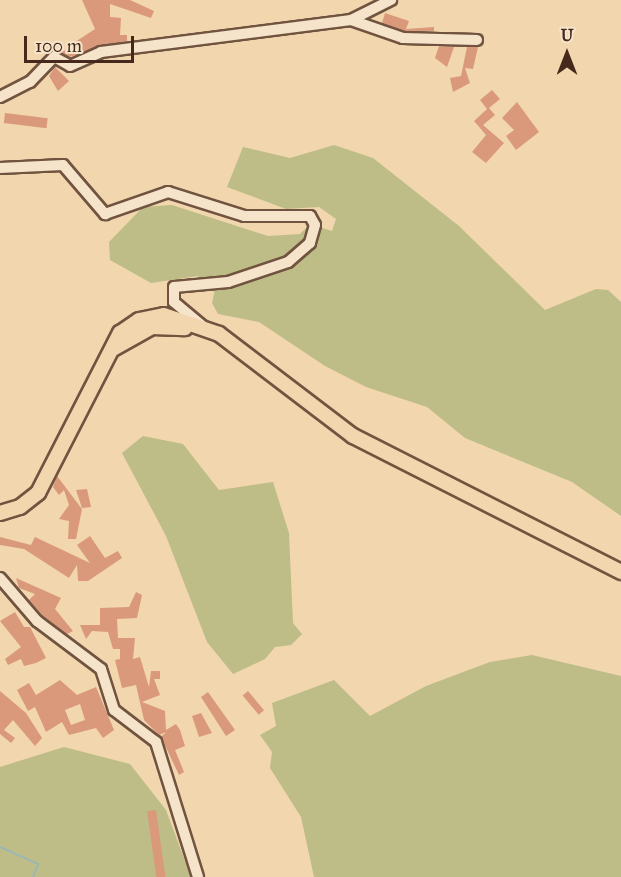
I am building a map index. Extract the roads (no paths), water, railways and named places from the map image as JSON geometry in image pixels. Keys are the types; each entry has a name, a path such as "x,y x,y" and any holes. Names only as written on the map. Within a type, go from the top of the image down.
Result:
{"main road":[{"path":"0,513 32,499 52,469 120,333 149,316 180,316 204,327 353,436 621,572"},
{"path":"111,354 145,329 173,324 231,346"}],"street":[{"path":"0,97 30,82 54,57 70,66 101,52 351,20 391,0"},
{"path":"351,20 403,38 477,40"},
{"path":"0,168 63,165 105,214 168,192 244,216 310,216 315,225 310,243 288,262 228,282 174,287 174,302 204,327"},
{"path":"0,578 37,621 101,669 118,715 152,735 166,762 198,877"}],"waterway":[{"path":"0,847 38,864 33,877"}]}
